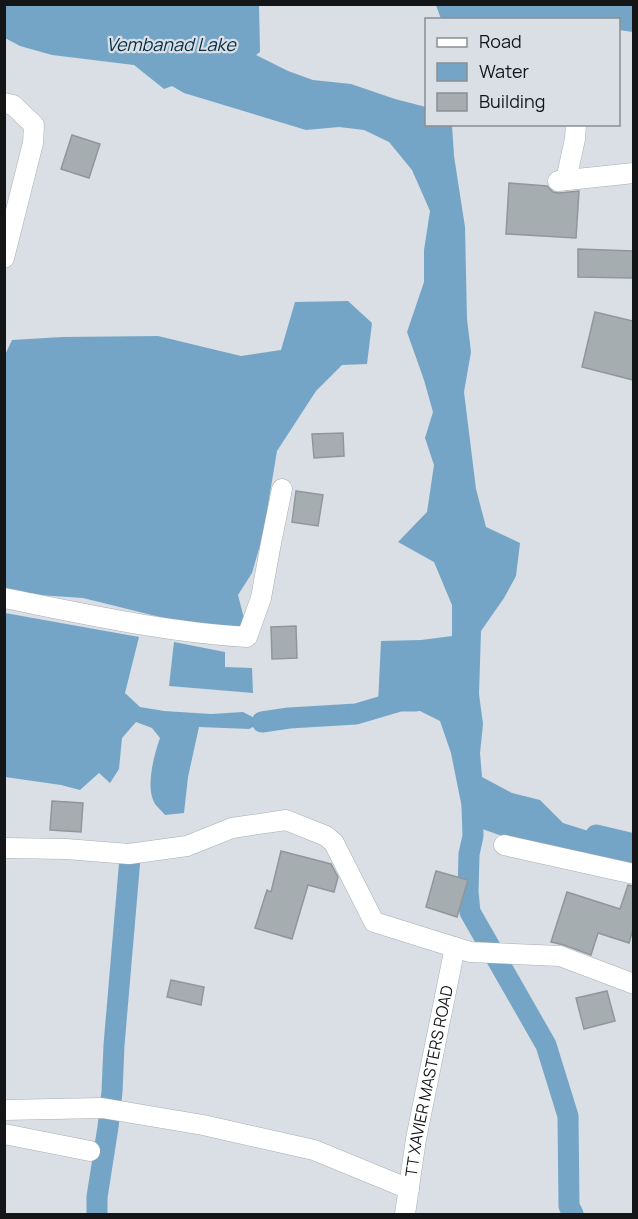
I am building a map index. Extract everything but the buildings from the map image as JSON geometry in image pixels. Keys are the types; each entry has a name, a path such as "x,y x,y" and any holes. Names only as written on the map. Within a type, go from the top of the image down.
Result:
{"street":[{"path":"4,103 13,105 34,124 33,143 4,258"},
{"path":"576,126 575,139 562,181 633,172"},
{"path":"4,598 158,628 247,637 261,598 282,489"},
{"path":"4,848 66,849 129,854 187,846 232,828 286,820 326,837 334,843 374,922 470,952 560,956 633,984"},
{"path":"504,845 633,874"},
{"name":"TT XAVIER MASTERS ROAD","path":"405,1215 416,1139 455,948"},
{"path":"4,1110 110,1109 203,1125 314,1150 409,1189"},
{"path":"4,1134 90,1150"}],"water":[{"name":"Vembanad Lake","path":"4,5 259,5 260,52 256,55 313,80 351,84 425,107 425,126 452,126 454,156 465,227 467,319 471,352 464,392 476,489 486,527 520,543 516,576 481,631 479,694 483,724 480,753 482,777 512,793 540,800 563,823 633,845 633,864 508,838 465,823 451,753 440,721 412,707 378,704 381,641 421,640 452,636 452,605 434,562 398,542 427,512 434,465 425,438 433,412 407,332 424,282 424,250 430,211 412,170 389,142 364,130 339,127 306,130 184,93 172,86 164,89 134,65 52,55 20,46 5,38"},
{"path":"436,5 633,5 633,32 620,30 620,18 441,18"},
{"path":"348,301 372,323 367,364 342,365 316,391 277,451 263,535 252,573 238,595 246,626 238,630 180,622 83,598 5,591 4,357 12,340 158,336 241,356 281,350 295,302"},
{"path":"5,613 139,637 125,693 140,707 211,714 243,712 262,722 249,729 199,727 188,777 184,813 165,815 155,804 151,781 153,762 160,738 152,728 136,722 122,738 119,769 110,783 99,773 80,790 5,777"},
{"path":"174,642 225,652 225,667 252,668 253,693 169,686"}],"waterway":[{"path":"262,722 356,714 400,701 416,701"},
{"path":"472,807 473,836 469,854 468,892 470,912 546,1045 568,1116 569,1206 573,1214"},
{"path":"596,835 634,844"},
{"path":"97,1214 97,1197 112,1092 130,858"}]}
